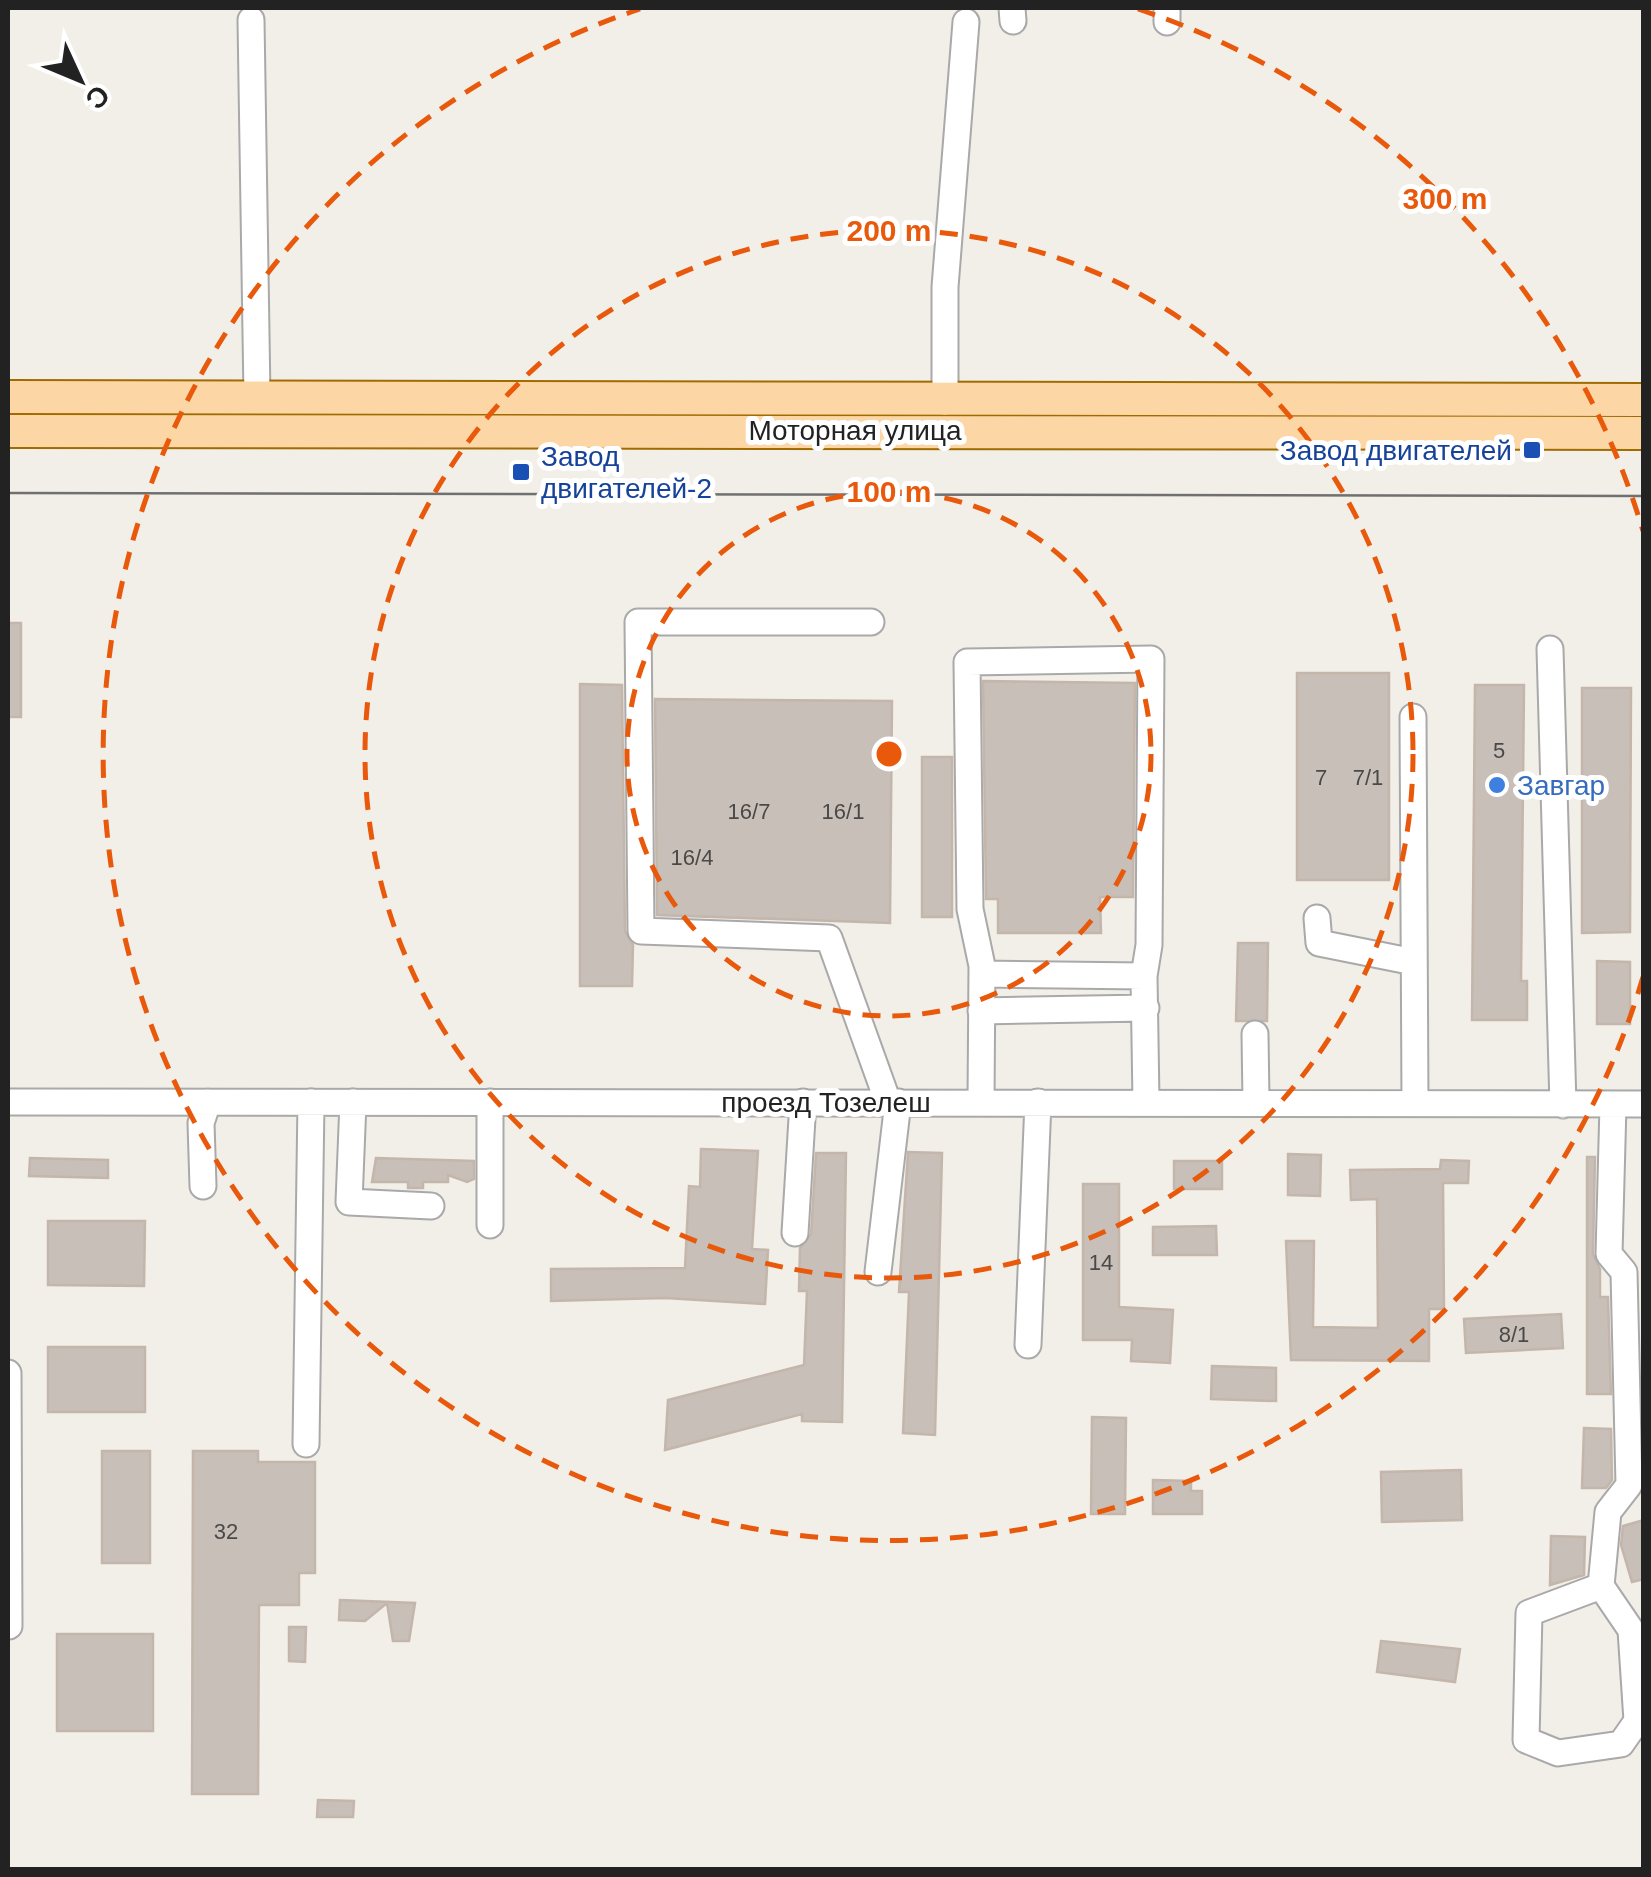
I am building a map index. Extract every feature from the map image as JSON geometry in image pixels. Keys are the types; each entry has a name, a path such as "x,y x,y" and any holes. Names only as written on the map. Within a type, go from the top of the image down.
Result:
{"main road":[{"name":"Моторная улица","path":"8,400 257,396 945,402 1077,416 1644,433"},
{"path":"51,431 40,414 52,397"},
{"path":"8,400 12,413 8,428"},
{"name":"Моторная улица","path":"8,428 51,431 1077,416 1644,400"}],"street":[{"path":"251,20 258,161 257,396"},
{"path":"945,402 945,286 966,22"},
{"path":"871,622 638,622 642,931 829,938 893,1102 878,1272"},
{"path":"1550,649 1563,1105"},
{"path":"981,1102 982,974 970,909 967,662 1151,659 1149,945 1144,976 1146,1102"},
{"path":"1413,717 1415,1102"},
{"path":"1317,918 1318,943 1414,962"},
{"path":"982,974 1144,976"},
{"path":"982,1011 1146,1008"},
{"path":"1255,1034 1256,1102"},
{"name":"проезд Тозелеш","path":"8,1102 1644,1104"},
{"path":"203,1186 201,1123 208,1102"},
{"path":"306,1444 311,1102"},
{"path":"353,1102 349,1202 431,1206"},
{"path":"490,1102 490,1225"},
{"path":"795,1232 803,1102"},
{"path":"1028,1345 1038,1102"},
{"path":"1602,1586 1529,1612 1526,1740 1558,1753 1621,1744 1636,1720 1632,1630 1602,1586 1608,1512 1628,1485 1624,1272 1609,1254 1613,1105"},
{"path":"8,1372 9,1626"}],"building":[{"path":"8,623 21,623 21,717 8,717"},
{"path":"1297,673 1389,673 1389,880 1297,880"},
{"path":"983,681 1135,683 1133,897 1100,897 1101,933 998,933 998,899 986,899"},
{"path":"580,684 622,685 625,931 633,945 632,986 580,986"},
{"path":"1475,685 1524,685 1521,981 1527,981 1527,1020 1472,1020"},
{"path":"1582,688 1631,688 1630,932 1582,933"},
{"path":"655,699 892,701 890,923 657,915"},
{"path":"922,757 952,757 952,917 922,917"},
{"path":"1238,943 1268,943 1267,1021 1236,1021"},
{"path":"1597,961 1630,962 1630,1024 1597,1024"},
{"path":"701,1149 758,1151 752,1249 768,1250 765,1304 665,1298 551,1301 551,1269 685,1268 689,1186 700,1187"},
{"path":"908,1152 942,1153 935,1435 903,1433 909,1292 899,1292"},
{"path":"816,1153 846,1153 842,1422 802,1421 802,1414 665,1450 668,1400 804,1365 807,1291 799,1291 800,1248 811,1234"},
{"path":"1288,1154 1321,1155 1320,1196 1288,1195"},
{"path":"1587,1157 1595,1157 1593,1254 1600,1269 1600,1297 1608,1297 1611,1394 1587,1394"},
{"path":"30,1158 108,1160 108,1178 29,1176"},
{"path":"376,1158 474,1161 474,1179 467,1182 448,1175 448,1182 423,1182 423,1188 408,1188 408,1182 372,1182"},
{"path":"1441,1160 1469,1161 1468,1183 1443,1183 1444,1309 1429,1309 1429,1361 1291,1360 1286,1241 1314,1241 1313,1327 1378,1328 1377,1199 1351,1200 1350,1170 1440,1169"},
{"path":"1174,1161 1222,1161 1222,1189 1174,1189"},
{"path":"1083,1184 1119,1184 1119,1307 1173,1310 1170,1363 1131,1361 1132,1340 1083,1340"},
{"path":"48,1221 145,1221 144,1286 48,1285"},
{"path":"1216,1226 1217,1255 1153,1255 1153,1227"},
{"path":"1561,1314 1563,1348 1466,1353 1464,1319"},
{"path":"48,1347 145,1347 145,1412 48,1412"},
{"path":"1212,1366 1276,1368 1276,1401 1211,1399"},
{"path":"1092,1417 1126,1418 1125,1514 1091,1514"},
{"path":"1584,1428 1611,1429 1612,1480 1606,1488 1582,1488"},
{"path":"102,1451 150,1451 150,1563 102,1563"},
{"path":"193,1451 258,1451 258,1462 315,1462 315,1573 299,1573 299,1605 259,1605 258,1794 192,1794"},
{"path":"1461,1470 1462,1520 1382,1522 1381,1472"},
{"path":"1153,1480 1191,1481 1191,1491 1202,1491 1202,1514 1153,1514"},
{"path":"1644,1520 1644,1579 1632,1582 1621,1545 1623,1526"},
{"path":"1551,1536 1585,1537 1584,1575 1550,1585"},
{"path":"340,1600 415,1603 409,1641 393,1641 387,1603 365,1621 339,1620"},
{"path":"289,1627 306,1627 305,1662 289,1661"},
{"path":"57,1634 153,1634 153,1731 57,1731"},
{"path":"1381,1641 1460,1649 1455,1682 1377,1672"},
{"path":"318,1800 354,1801 353,1817 317,1817"}],"tram line":[{"path":"8,493 1644,496"}],"place":[{"name":"Завод двигателей","path":"1532,450"},
{"name":"Завод двигателей-2","path":"521,472"},
{"name":"Завгар","path":"1497,785"}]}
